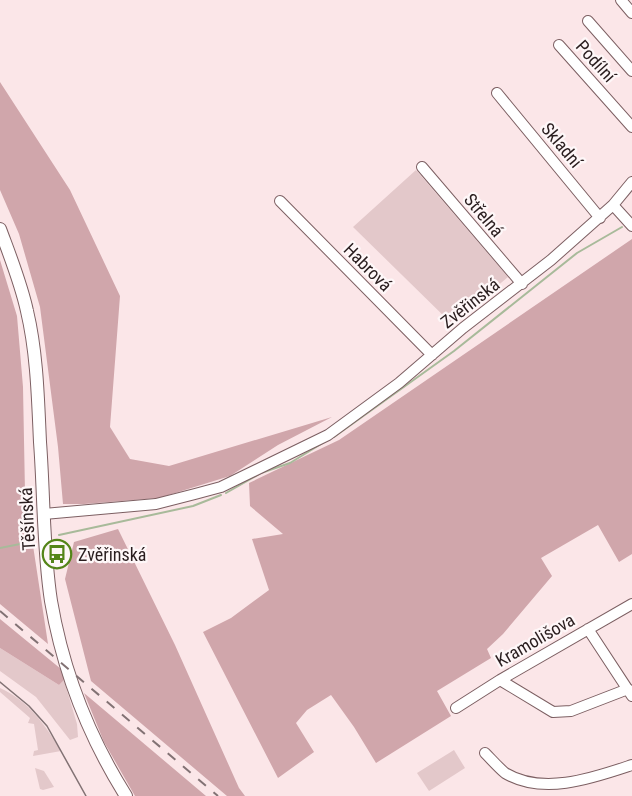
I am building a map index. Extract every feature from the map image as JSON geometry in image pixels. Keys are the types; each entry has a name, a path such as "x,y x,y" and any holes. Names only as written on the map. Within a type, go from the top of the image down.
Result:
{"main road":[{"name":"Těšínská","path":"0,229 27,311 36,376 51,600 60,642 72,686 96,744 126,796"}],"street":[{"path":"621,0 632,13"},
{"path":"588,21 632,71"},
{"name":"Podílní","path":"559,45 632,127"},
{"name":"Skladní","path":"497,93 600,218"},
{"name":"Střelná","path":"422,167 522,284"},
{"name":"Zvěřinská","path":"44,514 156,504 220,487 328,435 365,410 463,328 522,284 613,206 632,182"},
{"name":"Habrová","path":"280,201 432,355"},
{"path":"613,206 632,226"},
{"name":"Kramolišova","path":"456,708 632,604"},
{"path":"500,680 553,712 571,711 630,692 588,629"},
{"path":"485,753 505,773 519,780 558,787 576,784 632,765"}],"shaded area":[{"path":"0,82 70,190 120,296 110,427 130,459 169,466 332,417 278,445 230,476 159,498 63,504 40,307 19,234 0,190"},
{"path":"416,170 508,277 452,324 353,227"},
{"path":"632,239 632,554 619,562 598,525 541,558 552,576 503,634 487,649 491,658 437,691 451,716 376,763 331,695 307,710 296,723 314,752 278,778 203,632 231,618 269,590 252,539 283,534 250,506 249,483 339,440"},
{"path":"0,260 17,316 23,387 25,493 48,644 0,604"},
{"path":"118,529 175,645 239,788 245,796 227,796 91,681 65,579 74,542"},
{"path":"0,619 61,669 64,680 59,685 0,648"},
{"path":"0,648 59,685 64,680 77,724 78,737 70,740 36,697 0,671"},
{"path":"0,688 28,707 49,732 61,751 33,756 34,751 38,750 34,724 28,723 30,718 0,692"},
{"path":"84,693 206,796 135,796 104,742"},
{"path":"454,750 465,768 429,791 417,773"},
{"path":"35,768 44,771 54,787 40,789"}],"waterway":[{"path":"334,437 454,351 577,253 622,227"},
{"path":"226,493 261,473 290,463 326,441"},
{"path":"59,535 193,506 221,495"},
{"path":"0,548 30,542"}],"tram line":[{"path":"0,682 29,706 47,726 86,796"}],"railway":[{"path":"0,611 218,796"}],"place":[{"name":"Zvěřinská","path":"57,554"}]}
